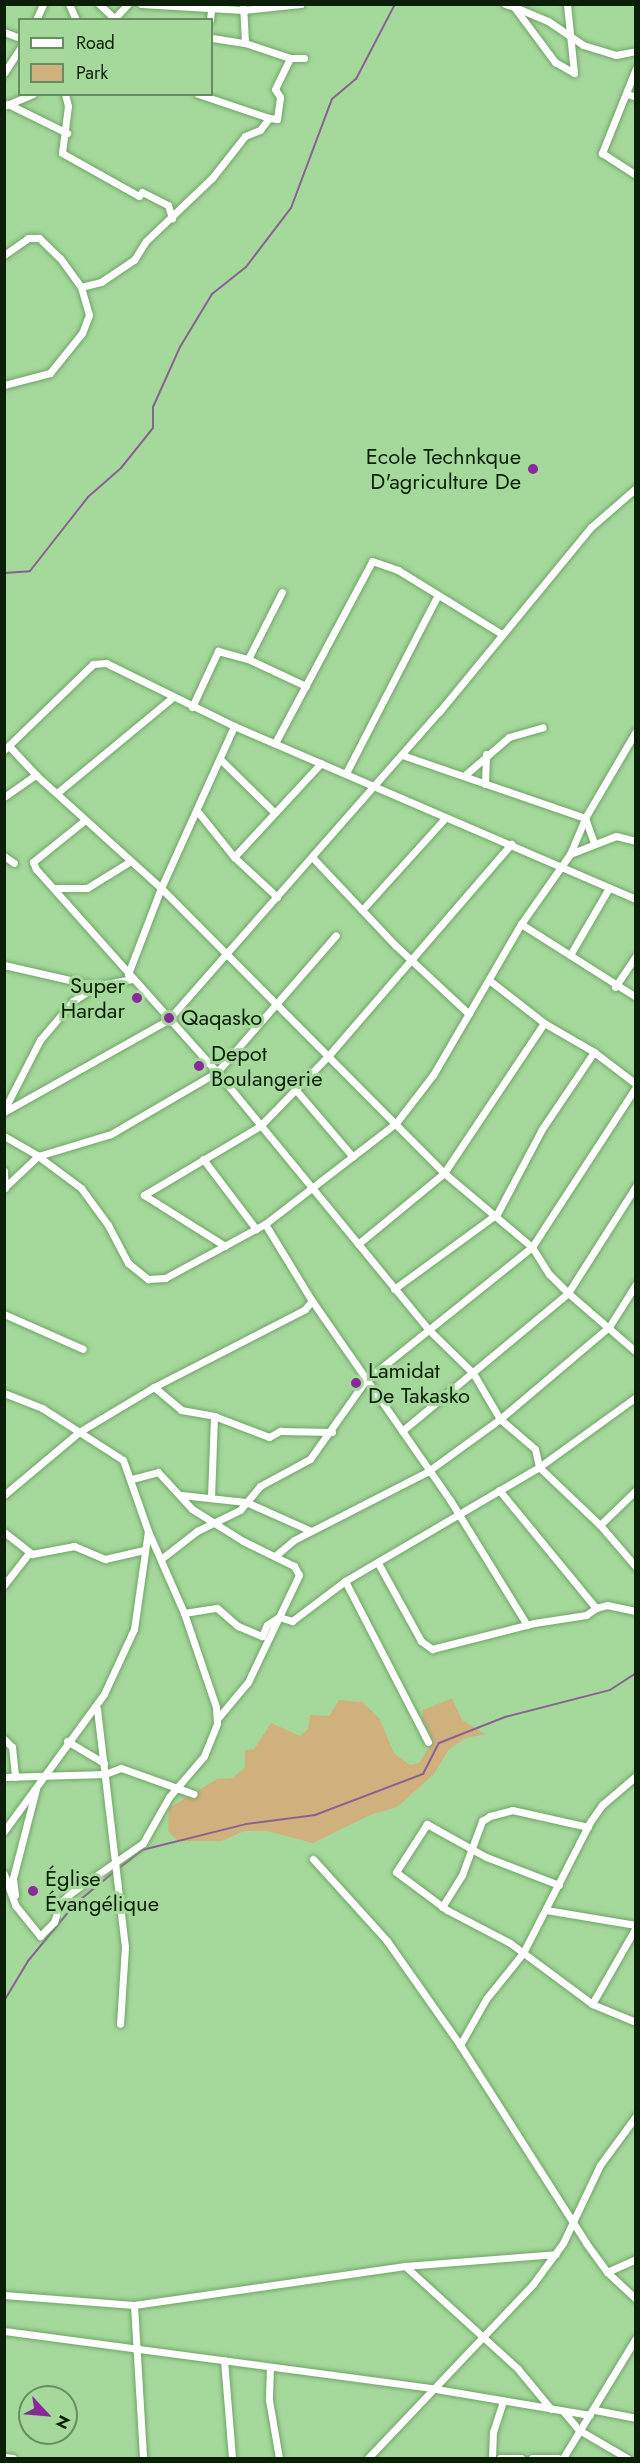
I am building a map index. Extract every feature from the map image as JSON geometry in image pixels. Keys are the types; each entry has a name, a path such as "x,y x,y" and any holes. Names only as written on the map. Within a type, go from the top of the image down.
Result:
{"street":[{"path":"37,18 43,4"},
{"path":"69,4 75,18"},
{"path":"99,4 112,18"},
{"path":"114,18 128,4"},
{"path":"141,4 211,10 301,4"},
{"path":"505,4 548,21 570,39 616,55 636,51"},
{"path":"514,7 555,62 574,73 567,4"},
{"path":"243,7 244,43"},
{"path":"210,18 211,10"},
{"path":"213,38 244,43 290,58 304,58"},
{"path":"4,73 18,51"},
{"path":"204,96 268,118 278,116 280,97 275,89 290,58"},
{"path":"636,68 602,153 636,175"},
{"path":"627,94 636,97"},
{"path":"6,105 28,96"},
{"path":"65,96 67,134 62,153 139,196 142,192 168,205 172,218"},
{"path":"6,105 67,134"},
{"path":"81,287 101,282 134,260 147,241 212,178 245,136 260,130 268,118"},
{"path":"4,255 28,238 39,238 60,258 81,287 88,315 82,333 50,373 4,385"},
{"path":"4,1111 168,1020 402,754 591,526 636,488"},
{"path":"275,744 372,561 398,570 437,597 500,633"},
{"path":"248,659 282,592"},
{"path":"346,773 437,597"},
{"path":"192,707 213,655 227,651 306,686"},
{"path":"636,899 562,865 445,818 375,785 234,726 100,662 7,748 129,862 161,888 444,1173 497,1214 532,1247 549,1274 568,1293 636,1352"},
{"path":"57,793 172,698"},
{"path":"130,976 161,888 198,812 234,726"},
{"path":"465,775 486,754 509,737 543,728"},
{"path":"4,1136 38,1156 81,1188 108,1225 128,1263 142,1277 165,1278 265,1224 313,1190 396,1123 433,1075 521,924 570,854 585,818 636,731"},
{"path":"402,754 585,818"},
{"path":"485,784 486,754"},
{"path":"220,759 274,812"},
{"path":"234,857 321,763"},
{"path":"4,797 36,775"},
{"path":"198,812 234,857 277,897"},
{"path":"362,910 445,818"},
{"path":"585,818 594,843"},
{"path":"86,820 33,862 168,1020 217,1072 430,1331 473,1373 500,1419 535,1449 539,1467 600,1525 636,1567"},
{"path":"570,854 616,836 636,841"},
{"path":"225,1246 144,1195 260,1126 329,1055 409,959 512,844"},
{"path":"4,856 14,863"},
{"path":"312,857 409,959 469,1014"},
{"path":"55,888 87,888 129,862"},
{"path":"570,955 609,888"},
{"path":"521,924 615,987 636,997"},
{"path":"5,1188 38,1156 111,1134 217,1072 336,935"},
{"path":"615,987 636,956"},
{"path":"4,965 96,986"},
{"path":"4,1111 53,1023 79,996 96,986 130,976"},
{"path":"161,1559 197,1531 240,1510 260,1486 310,1459 332,1432 366,1380 532,1247 636,1086 594,1052 544,1023 489,980"},
{"path":"358,1244 444,1173 544,1023"},
{"path":"394,1289 497,1214 542,1129 594,1052"},
{"path":"295,1089 353,1157"},
{"path":"203,1159 256,1229"},
{"path":"4,1171 5,1188"},
{"path":"402,1431 568,1293 636,1186"},
{"path":"265,1224 312,1301 402,1431 427,1472 460,1516 527,1625"},
{"path":"275,1556 287,1544 427,1472 500,1419 609,1327 636,1284"},
{"path":"4,1495 79,1432 154,1387 304,1310 312,1301"},
{"path":"4,1314 83,1349"},
{"path":"154,1387 181,1410 214,1416 269,1437 280,1431 332,1432"},
{"path":"4,1393 42,1408 123,1460 132,1479 148,1531 183,1613 218,1718"},
{"path":"279,1617 292,1621 345,1581 460,1516 539,1467 636,1397"},
{"path":"211,1498 214,1416"},
{"path":"4,1874 15,1905 40,1936 54,1922 60,1903 143,1843 177,1788 204,1756 218,1718 248,1682 299,1575 294,1566 192,1509 181,1495 165,1484 158,1472 132,1479"},
{"path":"600,1525 636,1490"},
{"path":"499,1491 596,1608"},
{"path":"181,1495 246,1502 311,1531"},
{"path":"4,1831 68,1741 97,1709 134,1629 148,1531"},
{"path":"4,1532 29,1552"},
{"path":"4,1586 29,1552 74,1546 105,1559 144,1550"},
{"path":"378,1563 427,1647 527,1625 586,1615 596,1608 607,1605 636,1611"},
{"path":"345,1581 428,1742"},
{"path":"183,1613 217,1608 238,1626 262,1636 267,1625 279,1617"},
{"path":"97,1709 125,1947 120,2025"},
{"path":"4,1739 12,1747 15,1777"},
{"path":"68,1741 104,1763"},
{"path":"4,1777 40,1781 105,1774 121,1768 194,1794"},
{"path":"460,2044 486,1999 523,1953 588,1827 602,1805 636,1776"},
{"path":"15,1905 14,1878 40,1781"},
{"path":"442,1906 462,1875 482,1821 512,1810 588,1827"},
{"path":"560,1885 486,1857 472,1847 427,1824 396,1867 398,1876 442,1906 523,1953 592,2004 636,2022"},
{"path":"313,1859 387,1941 460,2044 607,2272 636,2299"},
{"path":"546,1910 635,1928 592,2004"},
{"path":"368,2458 484,2337 556,2254 600,2165 636,2116"},
{"path":"4,2295 134,2305 405,2266 515,2254 556,2254"},
{"path":"607,2272 636,2259"},
{"path":"405,2266 535,2386 551,2409"},
{"path":"134,2305 143,2458"},
{"path":"4,2331 436,2389 563,2411 636,2418"},
{"path":"563,2458 636,2338"},
{"path":"224,2360 232,2458"},
{"path":"270,2367 269,2400 279,2458"},
{"path":"492,2458 493,2432 503,2401"},
{"path":"563,2411 579,2430 627,2458"},
{"path":"4,2457 13,2458"},
{"path":"500,2458 521,2458"},
{"path":"532,2458 558,2458"}],"green space":[{"path":"452,1698 462,1720 485,1734 466,1738 449,1749 434,1774 397,1807 370,1815 313,1843 267,1831 244,1831 222,1841 178,1841 168,1831 169,1808 217,1779 233,1778 245,1767 245,1750 254,1749 271,1723 300,1736 308,1729 310,1715 329,1716 339,1700 362,1702 379,1718 394,1753 410,1765 419,1763 429,1747 430,1735 422,1718 423,1710"}],"waterway":[{"path":"4,573 30,571 88,497 121,468 153,428 153,407 180,347 212,294 246,267 291,208 332,99 356,79 395,4"},
{"path":"118,1869 142,1850 246,1824 315,1815 423,1774 439,1743 505,1717 610,1690 636,1673"},
{"path":"4,2001 28,1961 75,1904 114,1872"}],"place":[{"name":"Ecole Technkque D'agriculture De","path":"533,469"},
{"name":"Super Hardar","path":"137,998"},
{"name":"Qaqasko","path":"169,1018"},
{"name":"Depot Boulangerie","path":"199,1066"},
{"name":"Lamidat De Takasko","path":"356,1383"},
{"name":"Église Évangélique","path":"33,1891"}]}
